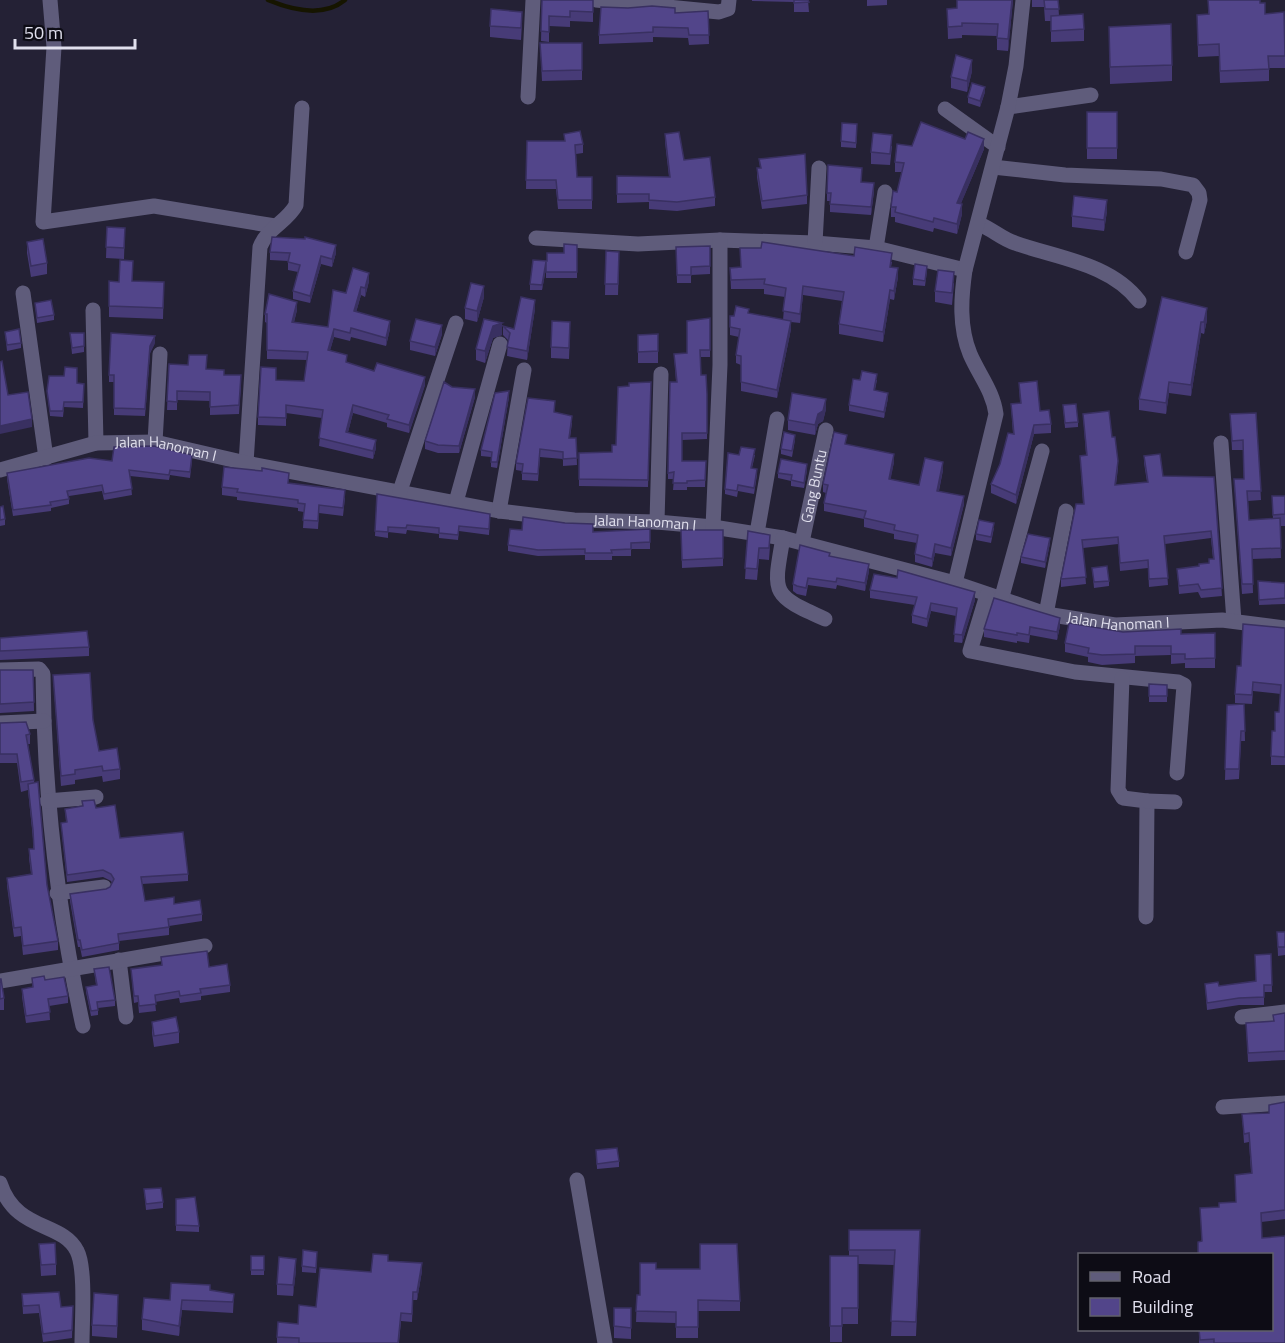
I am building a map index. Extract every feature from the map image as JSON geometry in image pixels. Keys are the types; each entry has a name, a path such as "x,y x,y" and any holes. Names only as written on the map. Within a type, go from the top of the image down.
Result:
{"street":[{"path":"50,0 54,47 43,222 154,206 275,226"},
{"path":"528,97 533,0"},
{"path":"596,0 719,12 728,9 729,0"},
{"path":"955,583 996,414 994,400 969,352 965,336 961,306 965,270 979,224 1008,107 1016,66 1023,0"},
{"path":"1008,107 1091,95"},
{"path":"246,463 260,247 268,232 288,216 296,205 302,108"},
{"path":"945,109 998,147"},
{"path":"993,167 1065,175 1161,178 1193,185 1199,193 1200,200 1186,252"},
{"path":"815,243 819,168"},
{"path":"876,248 885,192"},
{"path":"979,224 1013,243 1059,256 1104,273 1128,288 1139,301"},
{"path":"536,238 638,243 720,240 815,243 876,248 965,270"},
{"path":"713,527 720,365 720,240"},
{"path":"23,293 46,458"},
{"path":"93,310 96,443"},
{"path":"400,491 456,324"},
{"path":"456,502 500,344"},
{"path":"155,442 160,354"},
{"path":"499,511 524,370"},
{"path":"657,522 661,374"},
{"path":"757,533 777,419"},
{"name":"Gang Buntu","path":"802,542 826,430"},
{"name":"Jalan Hanoman I","path":"0,470 96,443 155,442 246,463 499,511 574,520 657,522 713,527 783,538 955,583 1046,614 1115,625 1234,621 1285,628"},
{"path":"1221,443 1234,621"},
{"path":"1042,451 994,598 970,651 1076,672 1178,682 1184,685 1177,773"},
{"path":"1046,614 1066,512"},
{"path":"783,538 776,578 778,588 798,607 825,619"},
{"path":"0,670 42,671 47,801 57,894 83,1026"},
{"path":"1122,678 1118,790 1123,798 1176,802"},
{"path":"0,723 44,720"},
{"path":"47,801 96,797"},
{"path":"1146,917 1147,801"},
{"path":"57,894 104,887"},
{"path":"0,981 70,967 205,946"},
{"path":"119,960 126,1017"},
{"path":"1242,1017 1285,1012"},
{"path":"1223,1107 1285,1103"},
{"path":"577,1180 605,1343"},
{"path":"0,1183 6,1198 18,1213 67,1239 78,1253 82,1343"}],"building":[{"path":"542,0 593,0 593,12 570,11 570,17 549,16 549,32 541,31"},
{"path":"794,0 808,0 809,2 794,3"},
{"path":"957,0 1012,0 1008,39 997,38 998,24 962,23 962,26 948,27 947,9 957,8"},
{"path":"1044,0 1058,0 1059,9 1045,9"},
{"path":"1208,0 1260,0 1260,3 1265,3 1265,14 1284,12 1285,56 1268,56 1269,69 1220,71 1219,44 1198,45 1197,15 1209,14"},
{"path":"601,7 675,8 675,13 708,11 709,35 689,35 688,28 653,27 653,32 599,35"},
{"path":"491,9 522,12 521,28 490,26"},
{"path":"1083,14 1084,29 1051,31 1051,16"},
{"path":"1171,24 1172,65 1110,67 1109,27"},
{"path":"540,43 582,43 582,70 542,71"},
{"path":"956,55 972,60 967,81 951,77"},
{"path":"972,83 985,87 980,101 968,97"},
{"path":"1087,112 1117,112 1117,148 1087,148"},
{"path":"921,122 965,139 968,132 984,139 957,203 962,204 957,224 934,218 933,222 895,212 896,207 891,207 893,191 897,192 904,163 895,162 897,144 912,146"},
{"path":"842,123 857,124 856,143 841,141"},
{"path":"580,131 583,144 575,145 577,177 592,177 592,200 558,200 556,180 526,180 527,141 565,141 564,134"},
{"path":"679,132 684,160 710,157 715,197 677,202 649,200 649,194 617,194 617,176 670,177 665,134"},
{"path":"873,133 892,135 890,154 871,152"},
{"path":"805,154 807,195 762,201 757,168 761,168 759,159"},
{"path":"828,165 862,168 861,182 874,183 871,207 830,204 831,193 827,193"},
{"path":"1074,196 1107,200 1104,220 1072,216"},
{"path":"107,227 125,228 124,248 106,247"},
{"path":"272,237 305,239 305,237 336,245 332,259 321,256 310,296 293,291 300,265 288,262 290,253 270,252"},
{"path":"43,239 47,263 31,266 27,242"},
{"path":"762,242 854,256 855,247 892,253 890,267 898,268 894,291 890,290 883,332 839,324 844,292 803,286 800,314 783,311 786,288 764,284 765,279 731,280 730,268 741,267 740,248 761,248"},
{"path":"564,244 577,245 577,272 546,272 546,262 542,285 530,284 533,260 547,261 547,253 564,253"},
{"path":"710,246 710,266 691,267 691,275 677,275 676,247"},
{"path":"606,251 619,252 618,284 605,284"},
{"path":"120,260 133,261 132,281 164,282 163,308 109,306 109,281 119,282"},
{"path":"915,264 927,266 925,281 913,279"},
{"path":"353,268 369,273 365,288 361,287 354,311 390,321 386,338 351,328 350,333 334,329 328,350 347,355 346,362 374,371 377,363 425,377 409,425 387,419 389,415 353,405 346,432 376,440 373,451 319,438 323,410 286,405 286,418 258,417 261,367 276,368 276,380 304,381 308,352 267,350 267,314 265,314 269,294 297,302 292,322 328,327 333,290 346,293"},
{"path":"938,270 954,272 952,293 935,291"},
{"path":"471,283 484,286 477,311 465,308"},
{"path":"521,297 535,300 527,351 507,347 510,333 503,326 514,329"},
{"path":"1162,297 1207,308 1204,322 1201,322 1191,385 1169,382 1166,403 1139,399"},
{"path":"51,300 54,315 37,318 35,303"},
{"path":"736,306 749,309 748,313 791,321 777,390 741,382 741,356 736,355 740,329 730,327 730,316 734,316"},
{"path":"710,318 710,350 700,350 701,375 706,375 707,433 682,433 682,461 706,461 705,480 673,483 674,472 668,473 670,382 677,382 674,354 687,353 687,321"},
{"path":"416,319 442,325 435,347 410,341"},
{"path":"484,319 502,323 493,326 485,351 476,349"},
{"path":"552,321 570,322 569,348 551,347"},
{"path":"19,329 21,343 7,345 5,332"},
{"path":"70,333 84,333 84,346 72,348"},
{"path":"111,333 155,336 150,346 145,409 114,408 114,375 109,375"},
{"path":"658,334 658,351 638,352 638,335"},
{"path":"189,355 207,355 206,369 224,370 224,375 241,375 239,405 210,407 210,392 177,391 177,402 167,401 169,364 188,365"},
{"path":"2,361 8,395 28,392 32,419 0,426 0,362"},
{"path":"65,367 77,368 77,383 84,384 83,402 64,402 63,411 50,411 47,391 49,376 64,376"},
{"path":"862,371 877,374 874,390 888,393 884,412 849,405 853,379 860,380"},
{"path":"1037,381 1040,411 1049,410 1051,424 1034,425 1016,495 991,484 1000,464 1008,433 1014,434 1011,404 1021,403 1019,383"},
{"path":"444,382 452,387 475,389 459,446 438,445 425,441"},
{"path":"651,382 648,480 579,479 579,453 612,452 612,445 616,445 618,387 629,386 629,383"},
{"path":"509,391 497,462 491,462 492,452 481,450 495,393"},
{"path":"792,393 826,399 823,411 818,414 815,425 788,420"},
{"path":"528,398 555,401 554,412 572,416 569,438 576,438 577,458 563,459 563,452 540,449 538,474 522,473 523,464 516,463"},
{"path":"1076,404 1078,422 1065,423 1063,405"},
{"path":"1109,411 1118,461 1115,485 1148,482 1144,456 1160,454 1163,476 1214,477 1222,588 1201,590 1198,584 1179,586 1177,569 1199,566 1199,564 1209,563 1209,559 1214,559 1211,531 1164,536 1168,578 1149,579 1148,560 1120,563 1118,537 1082,540 1086,577 1061,579 1076,504 1084,504 1080,456 1087,455 1083,414"},
{"path":"1256,413 1261,491 1247,491 1249,520 1280,518 1281,548 1252,549 1253,584 1242,584 1234,479 1244,479 1243,440 1232,441 1230,414"},
{"path":"784,432 795,435 792,451 781,449"},
{"path":"834,432 847,435 845,444 894,454 889,479 919,485 925,458 943,462 937,491 964,496 951,548 935,544 932,559 915,554 918,535 894,530 895,525 864,518 866,511 824,503 828,485 823,484"},
{"path":"154,446 192,455 190,472 170,470 169,475 129,470 132,489 104,494 102,485 67,491 69,499 50,502 51,505 13,510 7,473 89,458 112,461 114,447"},
{"path":"741,447 755,449 751,468 757,469 754,488 738,485 737,491 725,489 728,453 739,455"},
{"path":"781,459 807,464 804,483 791,480 792,475 778,473"},
{"path":"224,467 262,471 262,468 289,473 288,483 345,490 343,508 319,505 318,521 303,520 305,504 298,503 298,500 237,492 238,489 222,487"},
{"path":"377,494 490,514 489,529 459,526 458,535 439,533 439,528 407,525 406,528 388,527 388,532 375,531"},
{"path":"1272,496 1285,496 1285,514 1273,515"},
{"path":"3,506 5,519 0,520 0,507"},
{"path":"523,517 593,524 593,532 650,529 650,542 631,543 631,549 611,550 612,553 585,553 585,549 538,550 508,545 510,529 522,530"},
{"path":"979,520 994,523 991,537 976,534"},
{"path":"681,530 723,530 723,558 682,560"},
{"path":"748,531 770,535 769,548 759,548 757,569 745,568"},
{"path":"1028,534 1050,538 1045,562 1021,557"},
{"path":"800,545 830,553 829,556 869,564 865,583 837,578 836,582 808,578 806,588 793,584"},
{"path":"1107,566 1109,581 1094,582 1092,568"},
{"path":"898,570 975,592 962,635 954,634 957,608 931,603 927,619 912,615 917,597 870,590 874,574 897,578"},
{"path":"1258,581 1285,583 1285,598 1259,600"},
{"path":"994,598 1060,618 1057,632 1030,627 1029,635 1017,633 1017,635 984,629"},
{"path":"1069,623 1123,632 1181,629 1181,634 1215,633 1215,658 1185,659 1185,654 1171,654 1171,646 1135,646 1135,654 1088,653 1089,648 1065,643"},
{"path":"1243,624 1285,628 1285,757 1271,756 1272,731 1275,731 1275,712 1279,712 1281,685 1253,682 1252,695 1235,694 1237,666 1241,666"},
{"path":"87,631 89,647 0,651 0,638"},
{"path":"0,670 33,670 34,702 0,704"},
{"path":"90,673 93,720 99,751 117,748 120,769 103,771 102,766 75,770 75,774 61,776 53,675"},
{"path":"1149,684 1167,685 1167,696 1149,696"},
{"path":"1244,704 1245,731 1241,731 1239,769 1225,769 1227,705"},
{"path":"26,722 30,734 26,735 34,780 21,782 17,754 0,754 0,723"},
{"path":"38,782 47,885 58,941 23,946 21,927 14,928 7,878 32,874 29,849 34,849 28,784"},
{"path":"94,800 96,808 115,805 120,838 183,832 188,874 141,877 145,901 174,897 174,904 200,900 202,914 168,919 169,927 118,934 119,943 82,950 80,940 78,940 70,894 106,889 110,887 114,879 111,874 103,870 67,875 61,823 67,822 65,809 83,806 82,801"},
{"path":"1277,932 1285,932 1285,947 1278,947"},
{"path":"207,951 209,967 227,964 230,985 200,989 201,993 180,996 179,991 155,995 156,1004 139,1006 138,996 134,996 131,969 162,965 161,957"},
{"path":"1271,954 1272,985 1264,985 1264,997 1207,1003 1205,984 1218,982 1219,986 1256,981 1255,955"},
{"path":"109,967 115,1000 97,1002 98,1010 91,1011 86,987 97,985 94,969"},
{"path":"44,976 45,980 64,977 68,996 48,999 50,1012 26,1016 22,989 33,987 32,978"},
{"path":"0,979 4,998 0,999"},
{"path":"1285,1013 1285,1051 1248,1053 1246,1023 1274,1021 1273,1015"},
{"path":"176,1017 179,1032 154,1036 152,1022"},
{"path":"1285,1102 1285,1210 1261,1213 1262,1238 1285,1236 1285,1343 1214,1343 1214,1339 1200,1340 1199,1331 1273,1331 1273,1253 1198,1253 1198,1242 1202,1241 1200,1208 1219,1207 1219,1203 1236,1202 1235,1175 1252,1173 1249,1133 1244,1134 1242,1114 1269,1113 1269,1105"},
{"path":"617,1148 619,1161 597,1164 596,1150"},
{"path":"161,1188 163,1202 146,1204 144,1189"},
{"path":"195,1197 199,1226 176,1225 176,1199"},
{"path":"849,1230 920,1230 916,1322 891,1321 895,1250 849,1250"},
{"path":"55,1243 56,1264 41,1265 39,1244"},
{"path":"700,1244 737,1244 740,1301 698,1300 698,1327 676,1327 676,1312 636,1311 637,1295 640,1295 640,1263 656,1263 656,1269 700,1269"},
{"path":"303,1250 317,1252 316,1268 302,1266"},
{"path":"373,1254 388,1255 388,1261 422,1263 417,1292 413,1292 412,1314 401,1313 398,1343 299,1343 299,1338 277,1337 278,1322 298,1324 299,1305 316,1307 320,1268 371,1272"},
{"path":"251,1256 264,1256 264,1270 251,1270"},
{"path":"830,1256 858,1256 858,1308 842,1308 842,1326 830,1326"},
{"path":"279,1257 296,1259 293,1285 277,1284"},
{"path":"171,1283 210,1285 210,1290 234,1294 233,1302 182,1300 179,1326 142,1319 144,1298 170,1300"},
{"path":"59,1292 61,1307 73,1306 72,1330 43,1334 39,1305 23,1306 22,1294"},
{"path":"94,1293 118,1295 117,1326 92,1325"},
{"path":"614,1308 631,1308 631,1328 614,1326"}],"waterway":[{"path":"268,0 287,7 317,11 336,6 345,0"}]}
